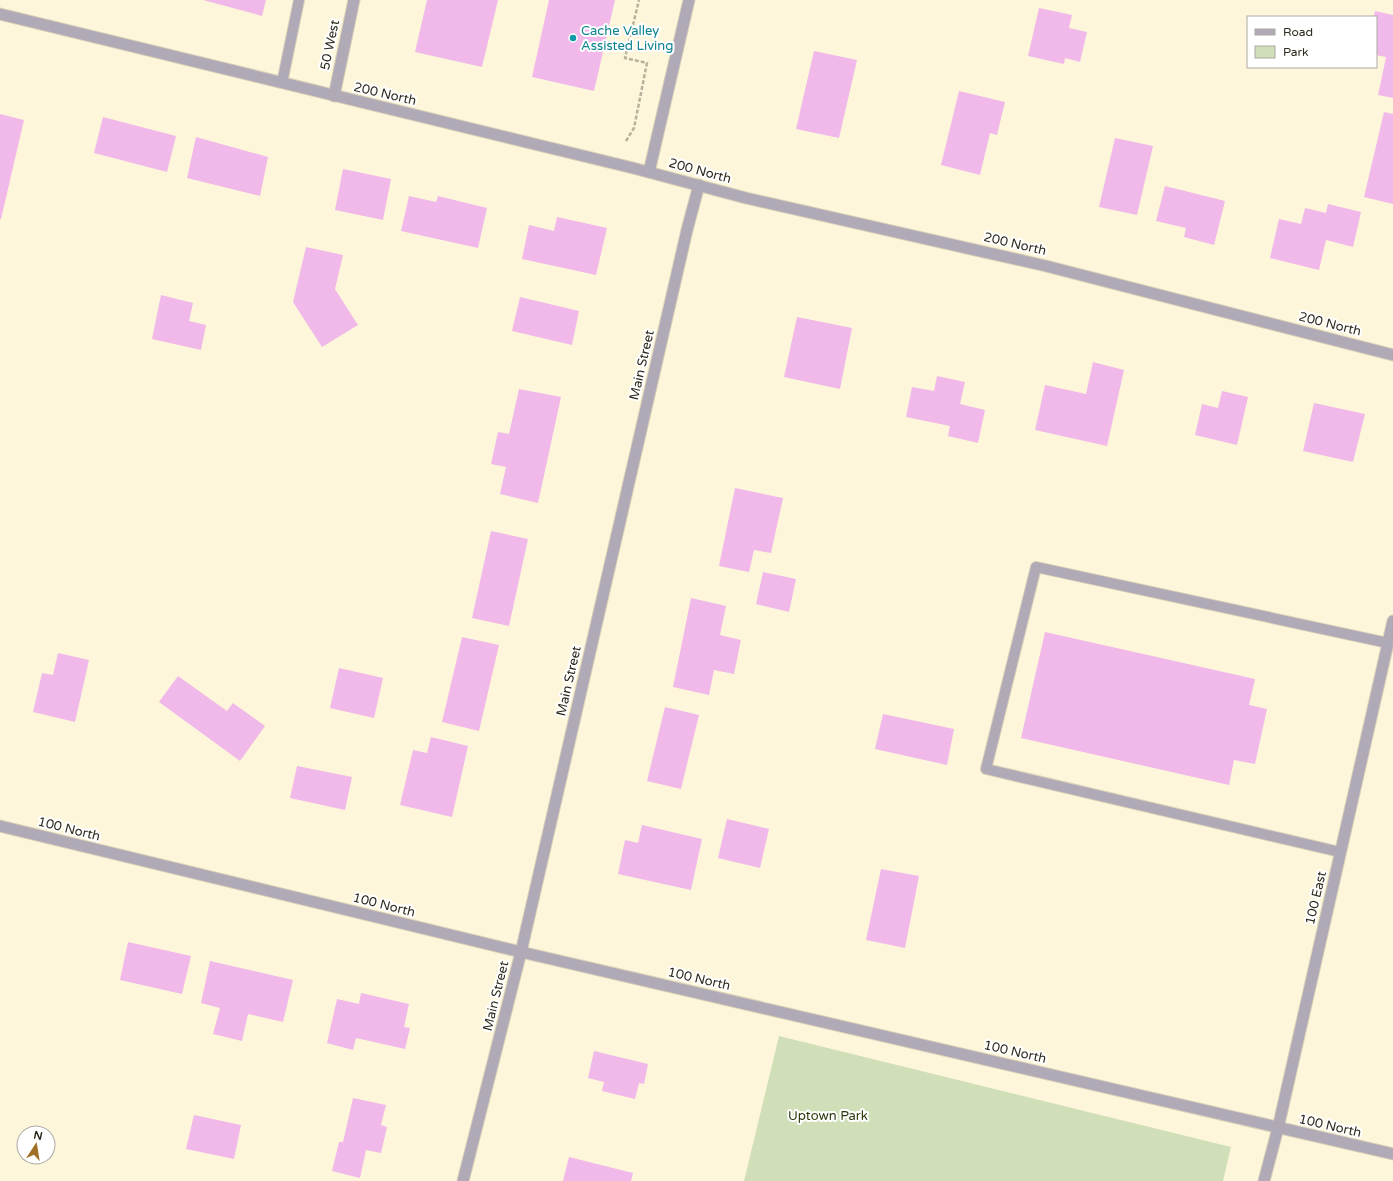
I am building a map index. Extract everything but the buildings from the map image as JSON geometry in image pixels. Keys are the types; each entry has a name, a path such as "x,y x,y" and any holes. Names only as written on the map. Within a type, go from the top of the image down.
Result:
{"street":[{"name":"50 West","path":"334,96 354,0"},
{"path":"649,172 689,0"},
{"name":"200 North","path":"0,14 649,172 746,198 1046,266 1393,355"},
{"name":"Main Street","path":"463,1181 521,952 687,230 699,185"},
{"name":"100 East","path":"1264,1181 1278,1128 1393,620"},
{"name":"100 North","path":"0,826 521,952 1393,1154"}],"lane":[{"path":"282,83 299,0"},
{"path":"1340,852 986,769 1036,567 1388,643"}],"path":[{"path":"626,141 634,128 647,63 625,58 639,0"}],"green space":[{"name":"Uptown Park","path":"779,1036 1231,1147 1223,1181 744,1181"}],"place":[{"name":"Cache Valley Assisted Living","path":"573,38"}]}
